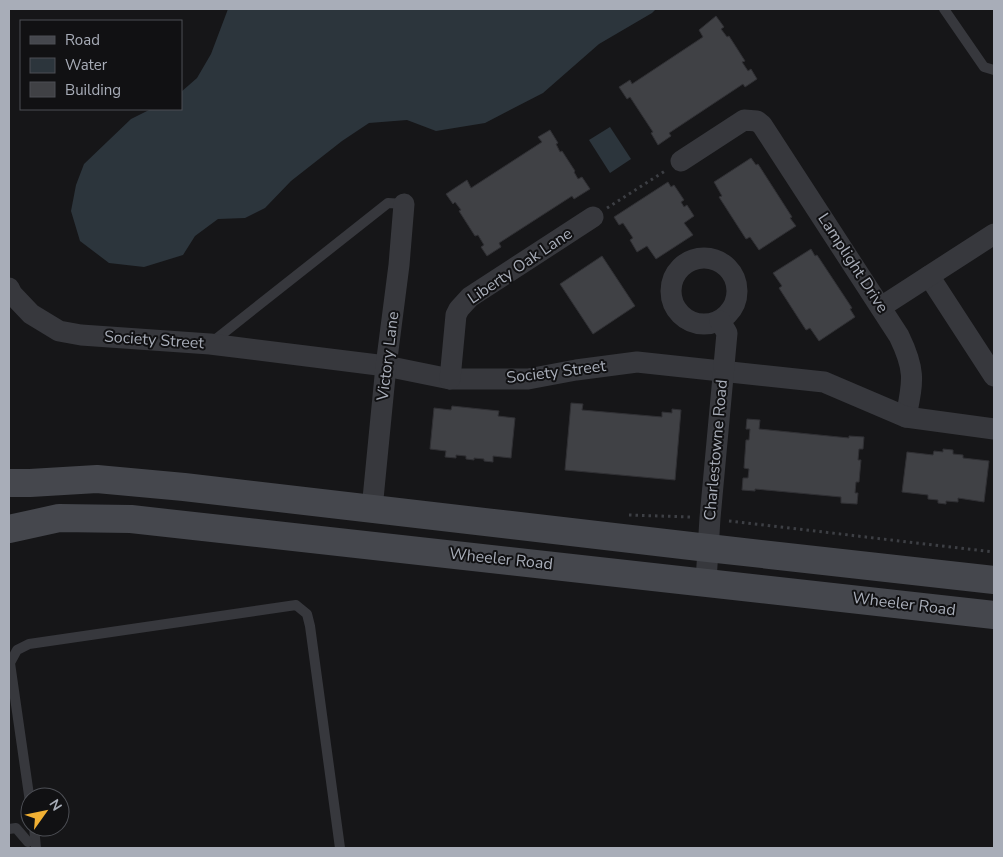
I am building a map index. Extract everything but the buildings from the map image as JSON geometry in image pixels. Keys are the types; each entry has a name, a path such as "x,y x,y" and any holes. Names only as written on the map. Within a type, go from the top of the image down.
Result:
{"street":[{"name":"Lamplight Drive","path":"680,161 744,120 757,121 768,131 906,349 913,383 906,417"},
{"name":"Victory Lane","path":"372,508 404,204"},
{"name":"Liberty Oak Lane","path":"450,379 456,315 459,309 470,297 593,218"},
{"path":"881,307 994,234"},
{"path":"929,276 994,376"},
{"name":"Society Street","path":"9,288 12,294 31,314 59,332 210,344 386,366 450,379 528,379 637,362 824,382 906,417 994,429"},
{"name":"Charlestowne Road","path":"706,582 722,371 727,333 720,321"},
{"name":"Wheeler Road","path":"9,482 30,483 97,479 184,487 994,580"},
{"name":"Wheeler Road","path":"9,529 59,518 131,519 994,615"}],"lane":[{"path":"944,9 984,67 994,70"},
{"path":"210,344 388,203 404,204"},
{"path":"28,787 10,663 17,650 29,644 296,605 307,614 310,626 340,848"},
{"path":"9,829 16,828 31,845"}],"path":[{"path":"593,218 680,161"}],"water":[{"path":"228,9 656,9 599,44 543,93 485,123 436,131 407,120 369,123 342,141 291,181 265,208 245,218 218,219 195,236 183,255 144,267 109,263 80,241 71,211 76,185 84,164 131,119 149,110 182,110 182,91 197,78 211,54"},
{"path":"610,127 631,159 610,173 589,140"}]}
